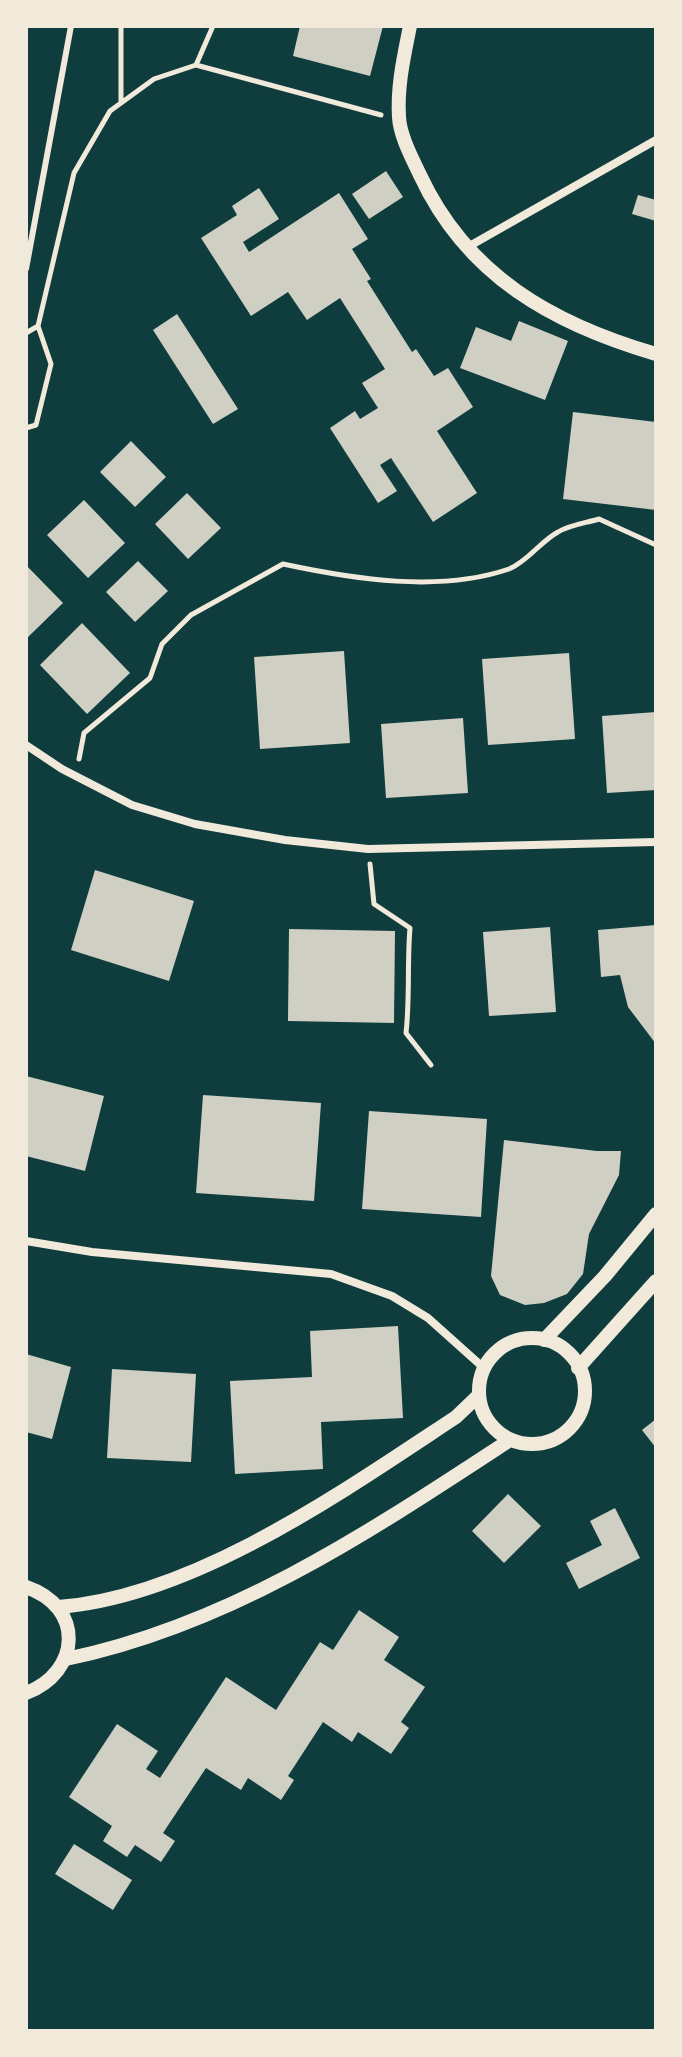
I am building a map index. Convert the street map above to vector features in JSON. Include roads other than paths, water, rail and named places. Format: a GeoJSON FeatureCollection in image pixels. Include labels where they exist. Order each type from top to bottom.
{"type":"FeatureCollection","features":[{"type":"Feature","properties":{"kind":"street"},"geometry":{"type":"LineString","coordinates":[[410,26],[401,69],[399,120],[432,200],[465,249],[549,313],[615,342],[656,354]]}},
{"type":"Feature","properties":{"kind":"street"},"geometry":{"type":"LineString","coordinates":[[465,249],[656,140]]}},
{"type":"Feature","properties":{"kind":"street"},"geometry":{"type":"LineString","coordinates":[[26,745],[75,776],[132,805],[195,824],[285,840],[368,849],[656,842]]}},
{"type":"Feature","properties":{"kind":"street"},"geometry":{"type":"LineString","coordinates":[[544,1340],[605,1276],[656,1214]]}},
{"type":"Feature","properties":{"kind":"street"},"geometry":{"type":"LineString","coordinates":[[26,1241],[92,1252],[331,1274],[404,1304],[462,1345],[485,1369]]}},
{"type":"Feature","properties":{"kind":"street"},"geometry":{"type":"LineString","coordinates":[[578,1368],[656,1281]]}},
{"type":"Feature","properties":{"kind":"street"},"geometry":{"type":"LineString","coordinates":[[527,1338],[544,1340],[571,1355],[578,1368],[585,1385],[583,1408],[574,1424],[543,1444],[520,1444],[489,1423],[479,1395],[485,1369],[493,1354],[509,1343],[527,1338]]}},
{"type":"Feature","properties":{"kind":"street"},"geometry":{"type":"LineString","coordinates":[[58,1607],[97,1604],[157,1585],[287,1524],[456,1417],[479,1395]]}},
{"type":"Feature","properties":{"kind":"street"},"geometry":{"type":"LineString","coordinates":[[66,1659],[110,1650],[174,1630],[243,1600],[311,1566],[510,1440]]}},
{"type":"Feature","properties":{"kind":"street"},"geometry":{"type":"LineString","coordinates":[[26,1587],[44,1595],[58,1607],[66,1623],[69,1641],[66,1659],[57,1675],[43,1687],[26,1693]]}},
{"type":"Feature","properties":{"kind":"lane"},"geometry":{"type":"LineString","coordinates":[[26,269],[71,26]]}}]}
